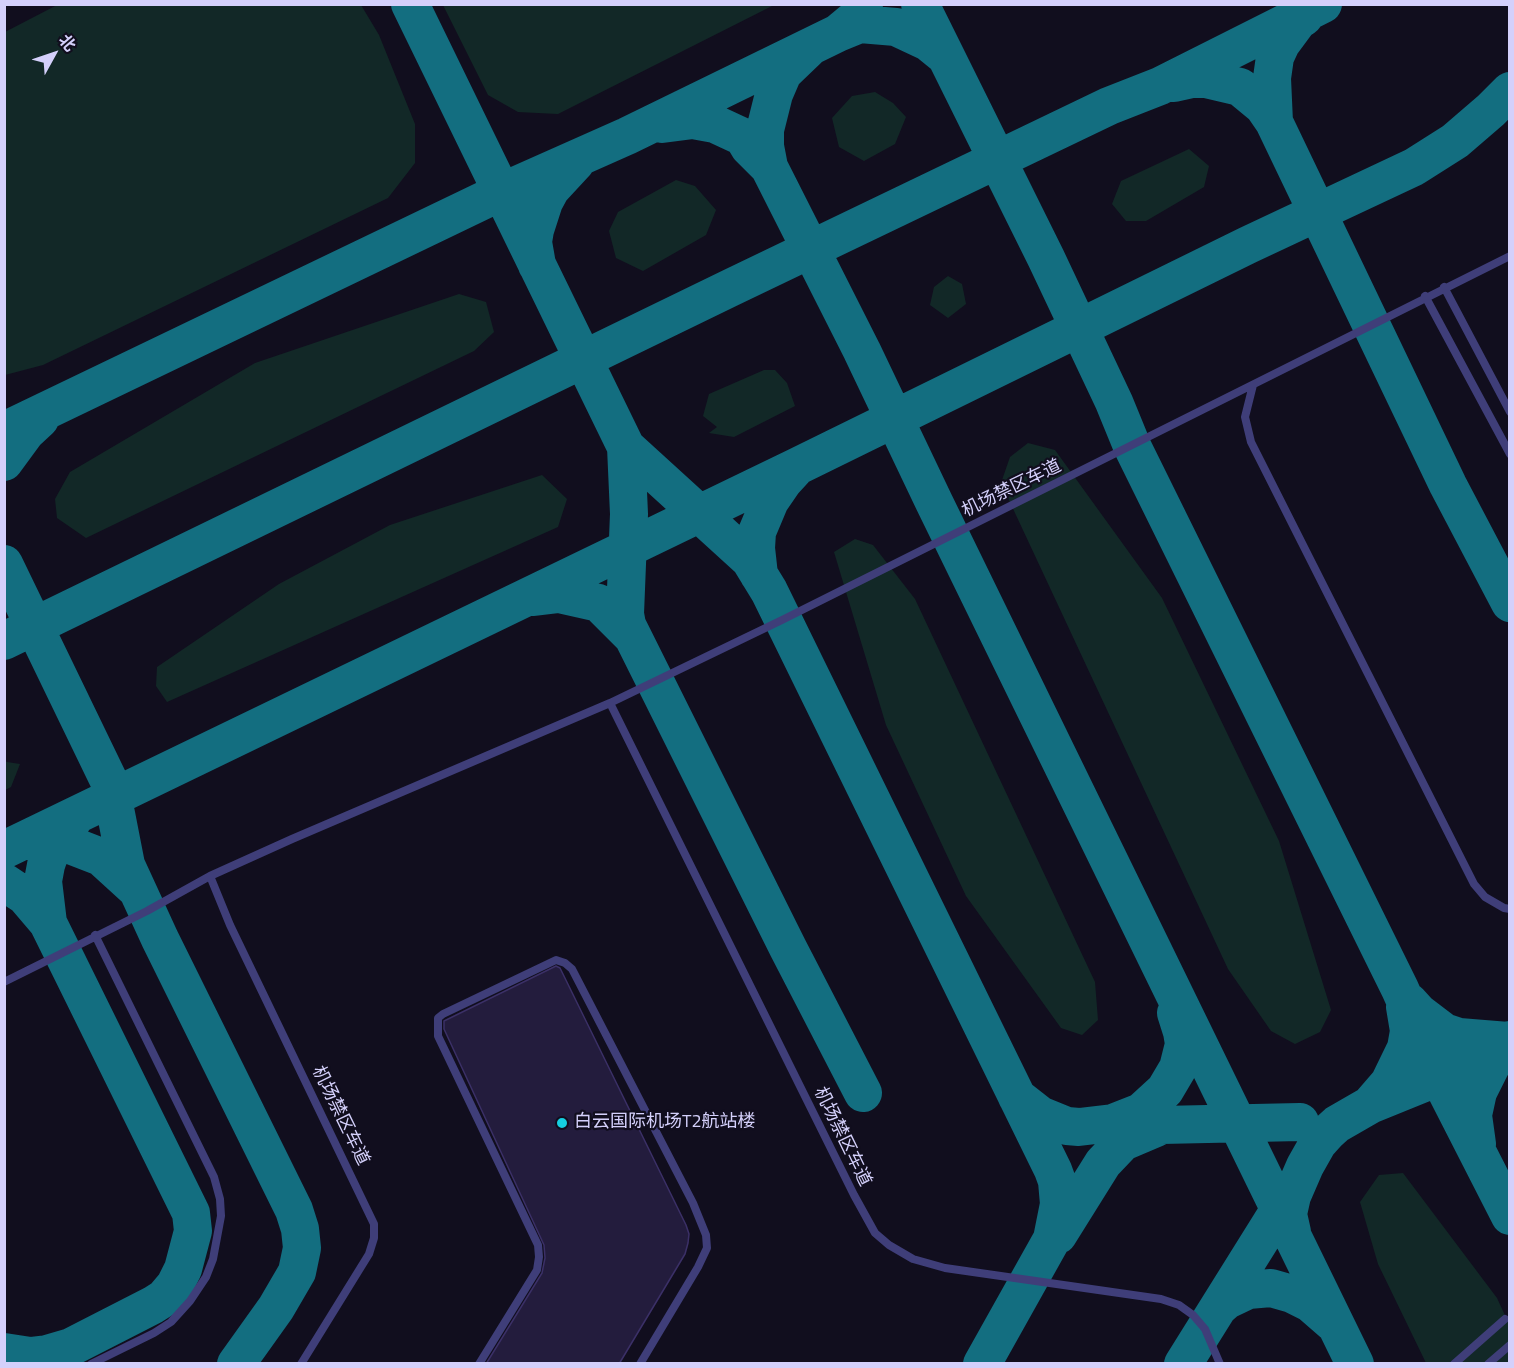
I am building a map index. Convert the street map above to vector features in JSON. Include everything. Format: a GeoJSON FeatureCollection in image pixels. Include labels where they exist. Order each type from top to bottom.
{"type":"FeatureCollection","features":[{"type":"Feature","properties":{"kind":"lane","name":"机场禁区车道"},"geometry":{"type":"LineString","coordinates":[[4,982],[147,911],[210,876],[610,703],[782,620],[1373,325],[1425,296],[1509,256]]}},
{"type":"Feature","properties":{"kind":"lane"},"geometry":{"type":"LineString","coordinates":[[1444,287],[1509,412]]}},
{"type":"Feature","properties":{"kind":"lane"},"geometry":{"type":"LineString","coordinates":[[1425,296],[1509,454]]}},
{"type":"Feature","properties":{"kind":"lane"},"geometry":{"type":"LineString","coordinates":[[1253,385],[1245,417],[1251,442],[1474,884],[1485,897],[1504,909],[1509,909]]}},
{"type":"Feature","properties":{"kind":"lane","name":"机场禁区车道"},"geometry":{"type":"LineString","coordinates":[[610,703],[875,1233],[889,1245],[913,1259],[945,1268],[1151,1298],[1179,1305],[1193,1315],[1205,1329],[1220,1364]]}},
{"type":"Feature","properties":{"kind":"lane","name":"机场禁区车道"},"geometry":{"type":"LineString","coordinates":[[210,876],[230,925],[374,1224],[374,1238],[369,1254],[301,1364]]}},
{"type":"Feature","properties":{"kind":"lane"},"geometry":{"type":"LineString","coordinates":[[91,1364],[154,1333],[171,1322],[185,1307],[202,1284],[213,1259],[221,1216],[220,1199],[214,1177],[95,935]]}},
{"type":"Feature","properties":{"kind":"lane"},"geometry":{"type":"LineString","coordinates":[[478,1364],[537,1270],[538,1245],[438,1036],[438,1018],[556,960],[572,969],[693,1203],[706,1235],[707,1248],[698,1267],[640,1364]]}},
{"type":"Feature","properties":{"kind":"lane"},"geometry":{"type":"LineString","coordinates":[[1454,1364],[1505,1319]]}},
{"type":"Feature","properties":{"kind":"lane"},"geometry":{"type":"LineString","coordinates":[[1488,1364],[1509,1345]]}},
{"type":"Feature","properties":{"kind":"green space"},"geometry":{"type":"Polygon","coordinates":[[[59,4],[361,5],[379,35],[415,124],[415,163],[388,198],[43,365],[5,375],[5,32],[59,4]]]}},
{"type":"Feature","properties":{"kind":"green space"},"geometry":{"type":"Polygon","coordinates":[[[443,5],[774,5],[558,114],[518,112],[488,95],[443,5]]]}},
{"type":"Feature","properties":{"kind":"green space"},"geometry":{"type":"Polygon","coordinates":[[[875,92],[893,103],[906,117],[895,144],[864,161],[839,147],[832,118],[852,96],[875,92]]]}},
{"type":"Feature","properties":{"kind":"green space"},"geometry":{"type":"Polygon","coordinates":[[[1189,149],[1209,166],[1204,187],[1146,221],[1126,221],[1112,204],[1121,181],[1189,149]]]}},
{"type":"Feature","properties":{"kind":"green space"},"geometry":{"type":"Polygon","coordinates":[[[676,180],[695,186],[716,210],[706,235],[643,271],[616,258],[609,231],[618,212],[676,180]]]}},
{"type":"Feature","properties":{"kind":"green space"},"geometry":{"type":"Polygon","coordinates":[[[948,276],[962,284],[966,304],[948,318],[930,305],[934,287],[948,276]]]}},
{"type":"Feature","properties":{"kind":"green space"},"geometry":{"type":"Polygon","coordinates":[[[459,294],[486,302],[494,332],[474,351],[86,538],[57,518],[55,499],[70,472],[255,363],[459,294]]]}},
{"type":"Feature","properties":{"kind":"green space"},"geometry":{"type":"Polygon","coordinates":[[[764,370],[775,370],[787,383],[795,406],[734,437],[709,433],[717,427],[703,416],[709,394],[764,370]]]}},
{"type":"Feature","properties":{"kind":"green space"},"geometry":{"type":"Polygon","coordinates":[[[1028,443],[1055,450],[1162,598],[1279,841],[1331,1010],[1320,1032],[1295,1044],[1271,1031],[1228,969],[1001,483],[1010,457],[1028,443]]]}},
{"type":"Feature","properties":{"kind":"green space"},"geometry":{"type":"Polygon","coordinates":[[[542,475],[567,499],[558,527],[167,702],[156,686],[157,667],[279,584],[390,525],[542,475]]]}},
{"type":"Feature","properties":{"kind":"green space"},"geometry":{"type":"Polygon","coordinates":[[[855,539],[873,545],[915,599],[1095,982],[1098,1020],[1082,1035],[1061,1028],[966,896],[886,725],[834,552],[855,539]]]}},
{"type":"Feature","properties":{"kind":"green space"},"geometry":{"type":"Polygon","coordinates":[[[4,760],[20,764],[11,787],[5,790],[4,760]]]}},
{"type":"Feature","properties":{"kind":"green space"},"geometry":{"type":"Polygon","coordinates":[[[1403,1173],[1497,1298],[1509,1324],[1509,1363],[1426,1363],[1378,1264],[1360,1202],[1379,1175],[1403,1173]]]}},
{"type":"Feature","properties":{"kind":"building","name":"白云国际机场T2航站楼"},"geometry":{"type":"Polygon","coordinates":[[[556,966],[560,968],[686,1225],[689,1234],[688,1243],[685,1254],[619,1364],[486,1364],[542,1273],[545,1258],[544,1245],[444,1029],[444,1021],[556,966]]]}},
{"type":"Feature","properties":{"kind":"taxiway"},"geometry":{"type":"LineString","coordinates":[[410,4],[626,447],[750,560],[769,591],[1053,1170],[1057,1181],[1059,1204],[1052,1239],[982,1364]]}},
{"type":"Feature","properties":{"kind":"taxiway"},"geometry":{"type":"LineString","coordinates":[[864,4],[856,18],[838,33],[860,24],[896,27],[928,42],[944,55]]}},
{"type":"Feature","properties":{"kind":"taxiway"},"geometry":{"type":"LineString","coordinates":[[920,4],[1046,258],[1114,402],[1132,446],[1400,989],[1439,1077],[1510,1216]]}},
{"type":"Feature","properties":{"kind":"taxiway"},"geometry":{"type":"LineString","coordinates":[[4,641],[1109,106],[1160,86],[1323,4]]}},
{"type":"Feature","properties":{"kind":"taxiway"},"geometry":{"type":"LineString","coordinates":[[1274,122],[1272,78],[1275,57],[1281,44],[1298,21],[1304,17]]}},
{"type":"Feature","properties":{"kind":"taxiway"},"geometry":{"type":"LineString","coordinates":[[4,431],[501,192],[627,136],[838,33]]}},
{"type":"Feature","properties":{"kind":"taxiway"},"geometry":{"type":"LineString","coordinates":[[808,49],[783,73],[774,94],[765,130],[769,167],[862,351],[1355,1364]]}},
{"type":"Feature","properties":{"kind":"taxiway"},"geometry":{"type":"LineString","coordinates":[[1174,83],[1206,79],[1240,87],[1263,106],[1274,122],[1448,485],[1510,603]]}},
{"type":"Feature","properties":{"kind":"taxiway"},"geometry":{"type":"LineString","coordinates":[[4,850],[796,467],[1248,245],[1414,167],[1455,141],[1510,91]]}},
{"type":"Feature","properties":{"kind":"taxiway"},"geometry":{"type":"LineString","coordinates":[[662,124],[693,120],[715,124],[743,137],[749,147],[769,167]]}},
{"type":"Feature","properties":{"kind":"taxiway"},"geometry":{"type":"LineString","coordinates":[[537,265],[533,242],[544,202],[551,189],[576,162]]}},
{"type":"Feature","properties":{"kind":"taxiway"},"geometry":{"type":"LineString","coordinates":[[4,462],[26,432],[40,419]]}},
{"type":"Feature","properties":{"kind":"taxiway"},"geometry":{"type":"LineString","coordinates":[[626,447],[629,514],[625,614],[627,625],[863,1093]]}},
{"type":"Feature","properties":{"kind":"taxiway"},"geometry":{"type":"LineString","coordinates":[[759,575],[757,532],[770,501],[794,470]]}},
{"type":"Feature","properties":{"kind":"taxiway"},"geometry":{"type":"LineString","coordinates":[[4,564],[110,783],[126,865],[160,939],[294,1210],[300,1229],[302,1248],[297,1272],[276,1308],[236,1364]]}},
{"type":"Feature","properties":{"kind":"taxiway"},"geometry":{"type":"LineString","coordinates":[[534,597],[559,594],[599,603],[632,636]]}},
{"type":"Feature","properties":{"kind":"taxiway"},"geometry":{"type":"LineString","coordinates":[[4,1352],[30,1356],[71,1347],[164,1298],[175,1285],[183,1269],[193,1231],[191,1213],[48,923],[43,881],[46,865],[49,856],[75,817]]}},
{"type":"Feature","properties":{"kind":"taxiway"},"geometry":{"type":"LineString","coordinates":[[36,843],[45,841],[70,845],[101,857],[135,888]]}},
{"type":"Feature","properties":{"kind":"taxiway"},"geometry":{"type":"LineString","coordinates":[[4,882],[25,896],[48,923]]}},
{"type":"Feature","properties":{"kind":"taxiway"},"geometry":{"type":"LineString","coordinates":[[1409,1002],[1419,1013],[1444,1032],[1459,1037],[1508,1041],[1491,1066],[1478,1092],[1473,1115],[1477,1144]]}},
{"type":"Feature","properties":{"kind":"taxiway"},"geometry":{"type":"LineString","coordinates":[[1370,1105],[1389,1083],[1406,1048],[1409,1031],[1405,1007]]}},
{"type":"Feature","properties":{"kind":"taxiway"},"geometry":{"type":"LineString","coordinates":[[1017,1097],[1040,1115],[1067,1126],[1113,1123],[1141,1112],[1165,1090],[1178,1068],[1184,1044],[1176,1013]]}},
{"type":"Feature","properties":{"kind":"taxiway"},"geometry":{"type":"LineString","coordinates":[[1292,1232],[1288,1214],[1292,1196],[1318,1143],[1337,1124],[1370,1105],[1439,1077],[1510,1040]]}},
{"type":"Feature","properties":{"kind":"taxiway"},"geometry":{"type":"LineString","coordinates":[[1115,1126],[1300,1122]]}},
{"type":"Feature","properties":{"kind":"taxiway"},"geometry":{"type":"LineString","coordinates":[[1058,1235],[1103,1163],[1123,1142],[1156,1128]]}},
{"type":"Feature","properties":{"kind":"taxiway"},"geometry":{"type":"LineString","coordinates":[[1183,1364],[1291,1191]]}},
{"type":"Feature","properties":{"kind":"taxiway"},"geometry":{"type":"LineString","coordinates":[[1219,1307],[1227,1300],[1248,1290],[1271,1288],[1292,1294],[1310,1303],[1333,1323]]}},
{"type":"Feature","properties":{"kind":"place","name":"白云国际机场T2航站楼"},"geometry":{"type":"Point","coordinates":[562,1123]}}]}
